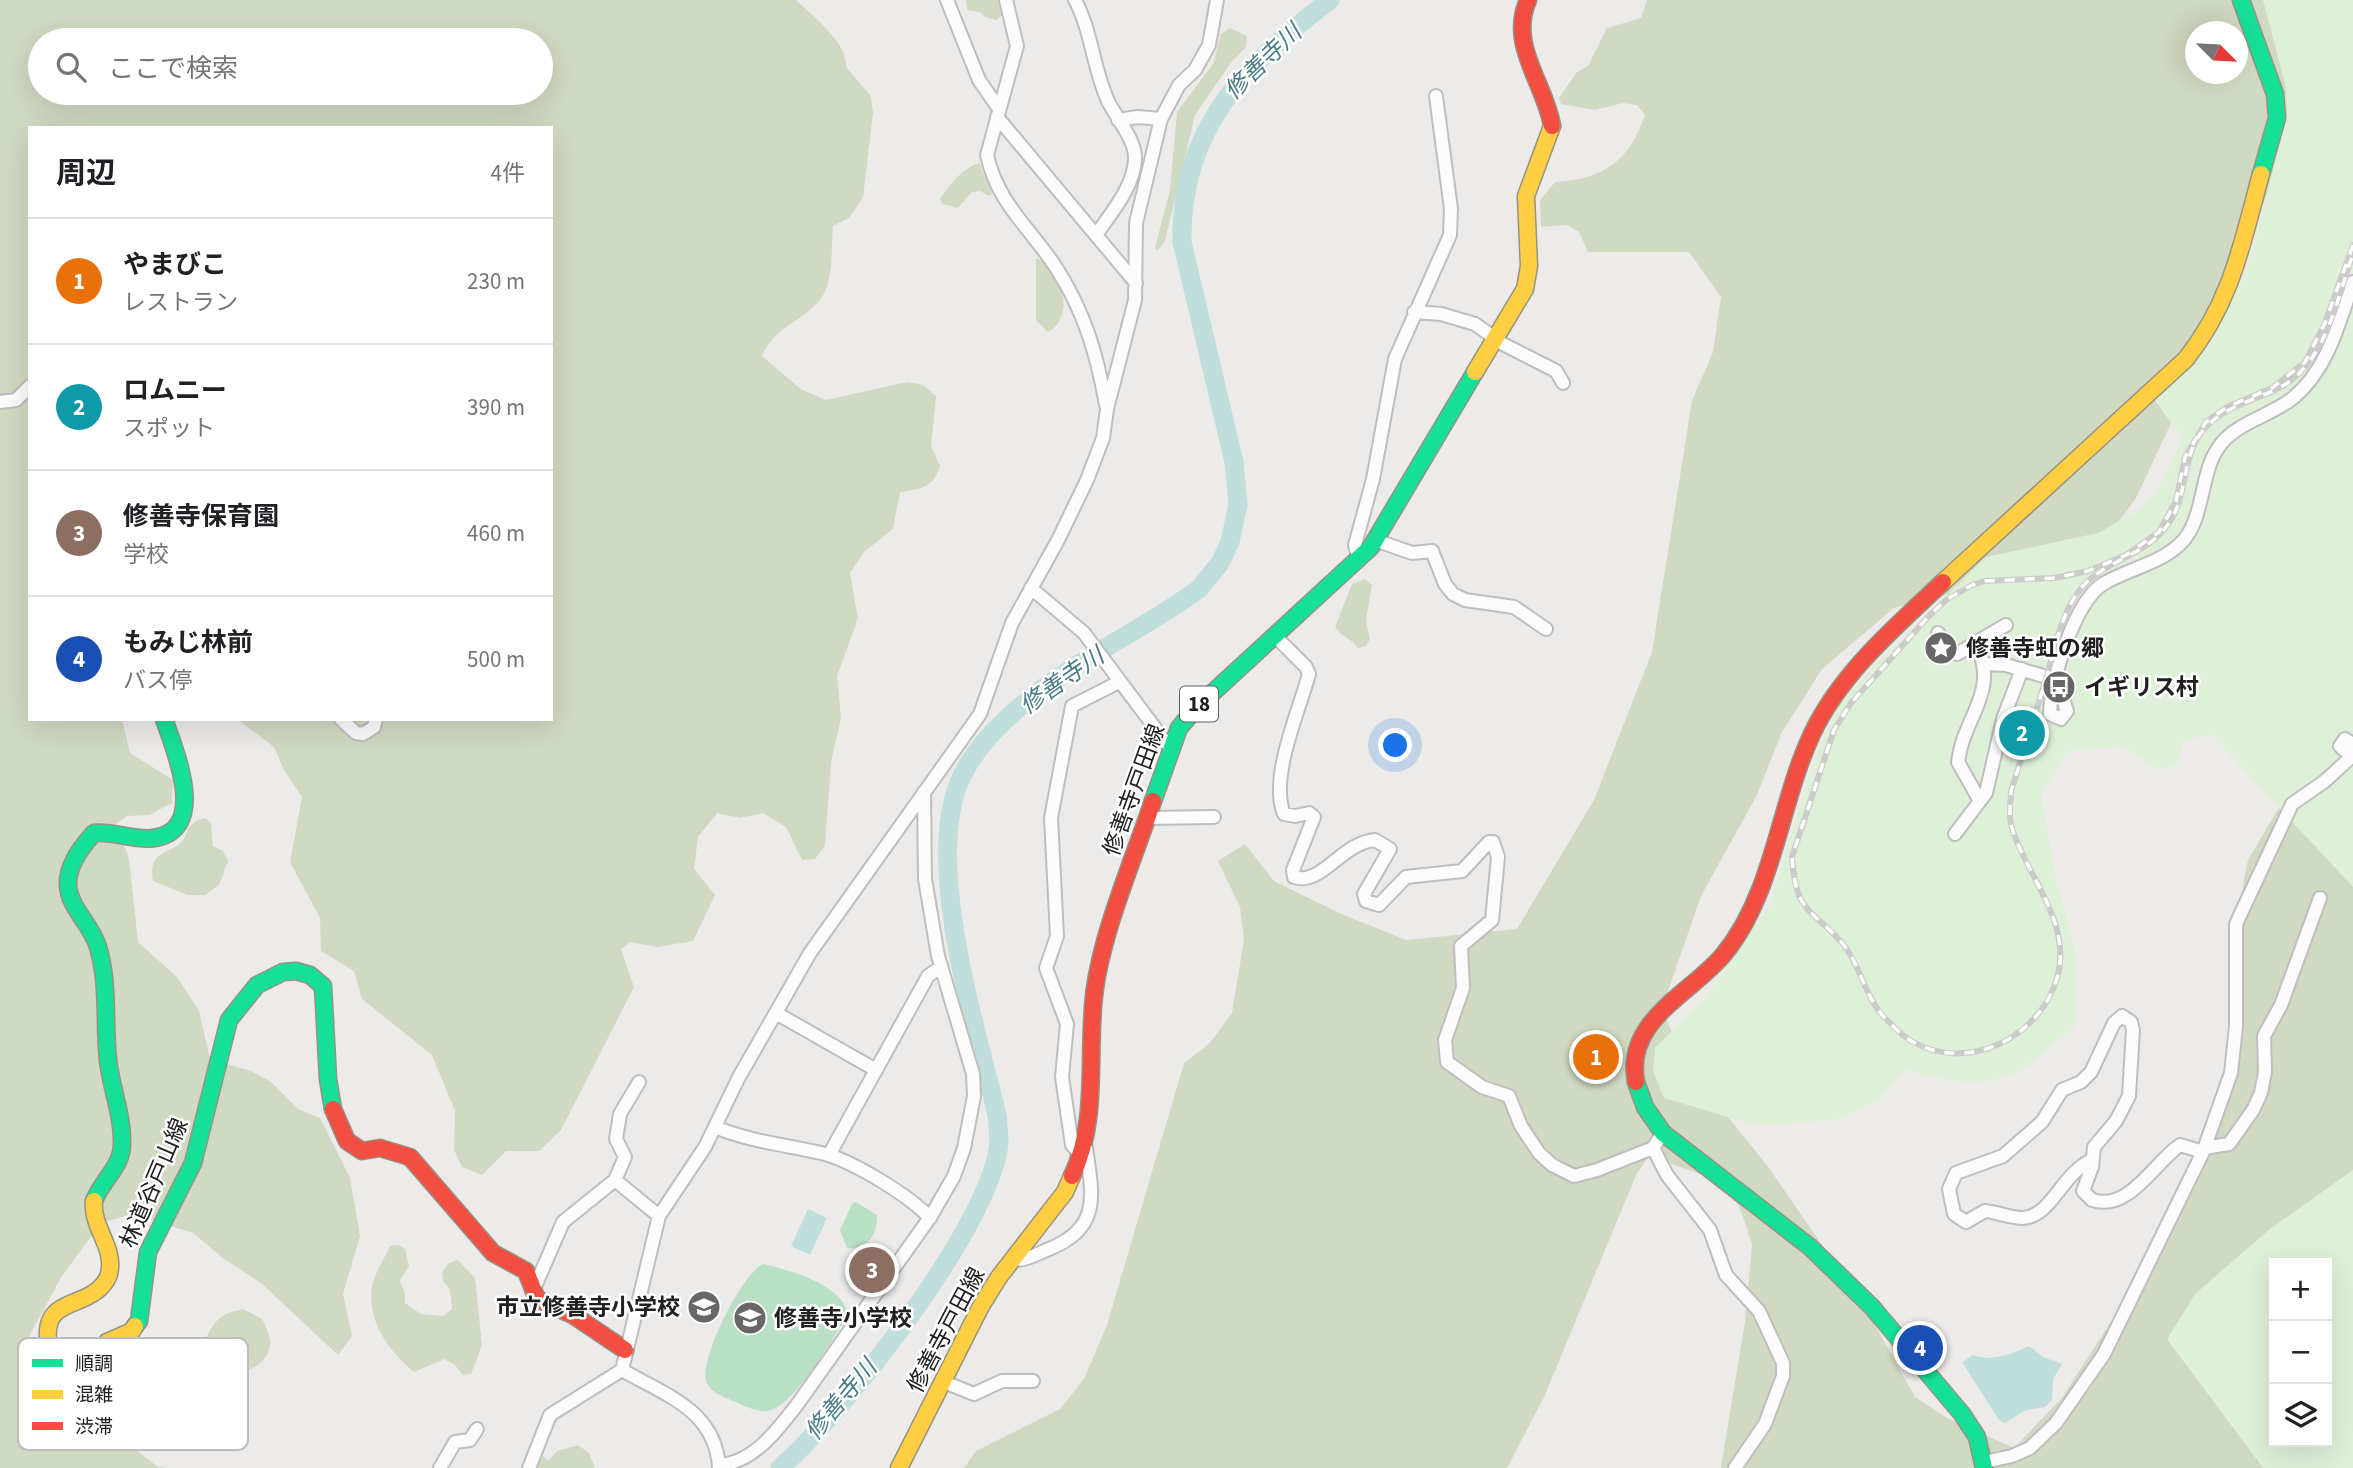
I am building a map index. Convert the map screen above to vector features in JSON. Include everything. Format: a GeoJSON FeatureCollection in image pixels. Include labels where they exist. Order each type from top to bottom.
{"type":"FeatureCollection","features":[{"type":"Feature","properties":{"kind":"street"},"geometry":{"type":"LineString","coordinates":[[947,0],[979,80],[998,113],[1137,284]]}},
{"type":"Feature","properties":{"kind":"street"},"geometry":{"type":"LineString","coordinates":[[1006,0],[1017,46],[986,156],[1010,210],[1056,267],[1071,292],[1094,343],[1107,409]]}},
{"type":"Feature","properties":{"kind":"street"},"geometry":{"type":"LineString","coordinates":[[1075,0],[1090,33],[1101,83],[1134,151],[1130,182],[1096,234]]}},
{"type":"Feature","properties":{"kind":"street"},"geometry":{"type":"LineString","coordinates":[[529,1468],[550,1415],[622,1370],[659,1216],[715,1127],[739,1077],[810,953],[851,891],[980,714],[1004,640],[1087,481],[1102,438],[1137,284],[1136,223],[1161,119],[1169,101],[1195,70],[1209,45],[1217,0]]}},
{"type":"Feature","properties":{"kind":"street","name":"修善寺戸田線"},"geometry":{"type":"LineString","coordinates":[[899,1468],[981,1306],[1065,1192],[1084,1151],[1093,1074],[1094,997],[1102,957],[1170,747],[1186,718],[1359,559],[1376,540],[1448,414],[1517,307],[1528,280],[1525,194],[1533,169],[1552,135],[1550,114],[1520,34],[1522,11],[1528,0]]}},
{"type":"Feature","properties":{"kind":"street"},"geometry":{"type":"LineString","coordinates":[[2241,0],[2275,94],[2277,118],[2229,290],[2219,313],[2186,359],[1917,606],[1852,675],[1823,713],[1807,744],[1760,886],[1734,940],[1704,974],[1654,1015],[1638,1043],[1633,1072],[1637,1090],[1648,1114],[1663,1133],[1810,1247],[1872,1307],[1958,1408],[1977,1437],[1984,1465],[2030,1448],[2056,1423],[2094,1372],[2203,1150],[2231,1073],[2235,1050],[2236,924],[2292,804],[2325,781],[2350,758],[2352,746]]}},
{"type":"Feature","properties":{"kind":"street"},"geometry":{"type":"LineString","coordinates":[[1359,559],[1354,545],[1375,471],[1391,373],[1414,312],[1447,243],[1451,222],[1436,96]]}},
{"type":"Feature","properties":{"kind":"street"},"geometry":{"type":"LineString","coordinates":[[1118,120],[1161,119]]}},
{"type":"Feature","properties":{"kind":"street"},"geometry":{"type":"LineString","coordinates":[[1986,664],[2022,669],[2056,680],[2066,642],[2091,595],[2102,584],[2155,561],[2180,544],[2199,507],[2205,476],[2220,445],[2233,433],[2293,398],[2313,375],[2336,334],[2353,282]]}},
{"type":"Feature","properties":{"kind":"street"},"geometry":{"type":"LineString","coordinates":[[1414,312],[1458,318],[1475,324],[1496,339],[1556,371],[1563,383]]}},
{"type":"Feature","properties":{"kind":"street"},"geometry":{"type":"LineString","coordinates":[[0,402],[16,400],[28,388]]}},
{"type":"Feature","properties":{"kind":"street"},"geometry":{"type":"LineString","coordinates":[[1376,540],[1412,553],[1432,551],[1445,584],[1453,594],[1465,600],[1514,607],[1546,629]]}},
{"type":"Feature","properties":{"kind":"street"},"geometry":{"type":"LineString","coordinates":[[1031,588],[1084,633],[1170,747]]}},
{"type":"Feature","properties":{"kind":"street"},"geometry":{"type":"LineString","coordinates":[[1938,633],[1950,651],[1957,654],[1977,645],[2006,625]]}},
{"type":"Feature","properties":{"kind":"street"},"geometry":{"type":"LineString","coordinates":[[1274,635],[1306,667],[1309,674],[1284,760],[1280,785],[1284,814],[1287,817],[1309,813],[1314,817],[1293,870],[1294,877],[1303,880],[1315,876],[1353,845],[1376,840],[1390,849],[1364,894],[1366,901],[1379,905],[1406,877],[1462,871],[1489,842],[1493,842],[1498,857],[1493,896],[1495,914],[1492,920],[1461,946],[1463,988],[1445,1040],[1447,1062],[1482,1087],[1509,1096],[1521,1126],[1539,1153],[1552,1165],[1574,1175],[1597,1170],[1653,1149],[1663,1133]]}},
{"type":"Feature","properties":{"kind":"street"},"geometry":{"type":"LineString","coordinates":[[1977,645],[1986,664],[1981,696],[1972,724],[1963,737],[1958,762],[1980,801]]}},
{"type":"Feature","properties":{"kind":"street"},"geometry":{"type":"LineString","coordinates":[[1955,834],[1980,801],[1991,777],[2003,719],[2022,669]]}},
{"type":"Feature","properties":{"kind":"street"},"geometry":{"type":"LineString","coordinates":[[1012,1261],[1054,1247],[1076,1235],[1091,1212],[1084,1151],[1072,1145],[1062,1077],[1068,1024],[1046,968],[1057,936],[1051,819],[1072,706],[1099,695],[1115,677]]}},
{"type":"Feature","properties":{"kind":"street","name":"林道谷戸山線"},"geometry":{"type":"LineString","coordinates":[[49,1338],[49,1322],[63,1306],[96,1295],[106,1283],[110,1269],[108,1250],[95,1221],[93,1202],[103,1181],[117,1167],[123,1145],[108,1059],[99,952],[92,931],[71,895],[69,880],[83,846],[94,833],[154,838],[167,835],[180,819],[185,799],[184,775],[165,721]]}},
{"type":"Feature","properties":{"kind":"street"},"geometry":{"type":"LineString","coordinates":[[343,721],[356,733],[363,734],[374,727],[376,721]]}},
{"type":"Feature","properties":{"kind":"street"},"geometry":{"type":"LineString","coordinates":[[622,1370],[687,1407],[704,1421],[713,1436],[719,1467],[749,1455],[778,1429],[929,1218],[954,1176],[964,1148],[974,1096],[974,1074],[941,967],[925,879],[924,792]]}},
{"type":"Feature","properties":{"kind":"street"},"geometry":{"type":"LineString","coordinates":[[1147,818],[1214,817]]}},
{"type":"Feature","properties":{"kind":"street"},"geometry":{"type":"LineString","coordinates":[[2092,1160],[2082,1164],[2060,1186],[2045,1210],[2032,1217],[2011,1217],[1985,1211],[1966,1222],[1954,1214],[1949,1189],[1956,1172],[2003,1156],[2042,1122],[2062,1090],[2081,1082],[2091,1072],[2114,1023],[2122,1016],[2132,1022],[2132,1086],[2116,1121],[2098,1138],[2092,1167],[2082,1191],[2092,1200],[2106,1202],[2133,1190],[2180,1145],[2203,1150],[2229,1144],[2257,1101],[2265,1072],[2264,1036],[2281,1004],[2320,898]]}},
{"type":"Feature","properties":{"kind":"street"},"geometry":{"type":"LineString","coordinates":[[828,1155],[928,976],[941,967]]}},
{"type":"Feature","properties":{"kind":"street","name":"林道谷戸山線"},"geometry":{"type":"LineString","coordinates":[[116,1338],[132,1331],[139,1321],[148,1252],[192,1163],[234,1011],[251,986],[286,970],[302,971],[323,986],[328,1036],[330,1109],[342,1139],[362,1151],[380,1148],[410,1157],[493,1253],[526,1272],[537,1299],[575,1314],[592,1329],[625,1350]]}},
{"type":"Feature","properties":{"kind":"street"},"geometry":{"type":"LineString","coordinates":[[776,1013],[876,1070]]}},
{"type":"Feature","properties":{"kind":"street"},"geometry":{"type":"LineString","coordinates":[[532,1292],[564,1222],[615,1180],[625,1157],[616,1139],[620,1114],[639,1082]]}},
{"type":"Feature","properties":{"kind":"street"},"geometry":{"type":"LineString","coordinates":[[715,1127],[741,1138],[828,1155],[913,1200],[929,1218]]}},
{"type":"Feature","properties":{"kind":"street"},"geometry":{"type":"LineString","coordinates":[[1653,1149],[1667,1175],[1710,1230],[1716,1241],[1721,1266],[1753,1303],[1783,1363],[1783,1376],[1765,1424],[1735,1468]]}},
{"type":"Feature","properties":{"kind":"street"},"geometry":{"type":"LineString","coordinates":[[615,1180],[659,1216]]}},
{"type":"Feature","properties":{"kind":"street"},"geometry":{"type":"LineString","coordinates":[[944,1382],[974,1394],[1002,1381],[1033,1381]]}},
{"type":"Feature","properties":{"kind":"street"},"geometry":{"type":"LineString","coordinates":[[440,1468],[454,1442],[470,1440],[477,1429]]}},
{"type":"Feature","properties":{"kind":"green space"},"geometry":{"type":"Polygon","coordinates":[[[0,0],[796,0],[819,21],[842,49],[846,67],[871,96],[873,113],[863,197],[849,218],[833,226],[830,275],[824,293],[813,308],[774,337],[762,356],[802,390],[826,400],[907,382],[923,385],[936,396],[931,446],[940,466],[930,483],[914,490],[900,492],[893,529],[864,552],[850,573],[858,618],[837,676],[841,718],[831,762],[825,846],[815,859],[802,860],[786,827],[763,813],[740,818],[717,813],[698,837],[694,869],[715,895],[693,941],[657,947],[630,942],[621,949],[634,987],[561,1130],[539,1151],[506,1151],[482,1175],[462,1167],[454,1150],[455,1111],[432,1055],[362,999],[354,971],[321,951],[320,918],[290,862],[302,797],[285,772],[274,747],[240,721],[553,721],[553,126],[28,126],[28,721],[122,721],[130,753],[173,780],[172,803],[149,815],[127,816],[116,824],[129,859],[138,942],[177,977],[199,1011],[210,1059],[251,1071],[270,1081],[298,1109],[320,1118],[350,1178],[360,1236],[343,1294],[352,1336],[338,1355],[261,1283],[223,1258],[193,1233],[132,1214],[101,1223],[62,1276],[28,1338],[18,1338],[18,1450],[136,1450],[158,1467],[167,1468],[0,1468],[0,0]]]}},
{"type":"Feature","properties":{"kind":"green space"},"geometry":{"type":"Polygon","coordinates":[[[966,0],[998,0],[1005,13],[996,20],[985,17],[980,12],[967,10],[966,0]]]}},
{"type":"Feature","properties":{"kind":"green space"},"geometry":{"type":"Polygon","coordinates":[[[1647,0],[2353,0],[2331,40],[2180,404],[2136,498],[2103,543],[2043,570],[1894,608],[1822,669],[1782,732],[1757,795],[1701,896],[1662,1008],[1684,1062],[1769,1168],[1866,1309],[1915,1397],[1947,1418],[2014,1448],[2061,1399],[2118,1311],[2183,1190],[2235,1041],[2235,926],[2248,860],[2288,792],[2353,739],[2353,1468],[1721,1468],[1745,1322],[1752,1244],[1739,1205],[1711,1178],[1649,1156],[1637,1173],[1544,1397],[1507,1468],[964,1468],[976,1451],[1060,1409],[1084,1379],[1107,1325],[1184,1063],[1210,1043],[1232,1013],[1244,940],[1240,907],[1218,861],[1245,844],[1274,881],[1339,913],[1406,940],[1517,929],[1594,800],[1652,652],[1692,401],[1713,352],[1721,297],[1689,252],[1588,252],[1579,232],[1566,225],[1541,227],[1540,200],[1555,182],[1587,177],[1612,165],[1631,145],[1645,115],[1637,105],[1623,103],[1595,110],[1561,104],[1559,98],[1577,72],[1588,66],[1607,28],[1641,18],[1647,0]]]}},
{"type":"Feature","properties":{"kind":"green space","name":"修善寺虹の郷"},"geometry":{"type":"Polygon","coordinates":[[[2263,0],[2353,0],[2353,887],[2211,735],[2184,740],[2177,765],[2157,770],[2123,746],[2068,751],[2041,795],[2057,883],[2075,948],[2075,1027],[2030,1064],[2002,1078],[1974,1082],[1945,1080],[1906,1069],[1877,1101],[1837,1120],[1755,1125],[1664,1098],[1653,1071],[1655,1048],[1704,1000],[1770,904],[1812,767],[1838,706],[1877,663],[1986,557],[2098,533],[2137,511],[2157,492],[2182,438],[2151,395],[2240,285],[2253,249],[2287,115],[2286,88],[2263,0]]]}},
{"type":"Feature","properties":{"kind":"green space"},"geometry":{"type":"Polygon","coordinates":[[[1230,28],[1247,36],[1246,47],[1230,64],[1195,115],[1165,241],[1158,250],[1155,248],[1170,190],[1177,112],[1213,64],[1221,34],[1230,28]]]}},
{"type":"Feature","properties":{"kind":"green space"},"geometry":{"type":"Polygon","coordinates":[[[979,163],[992,194],[989,196],[980,191],[972,192],[958,208],[942,204],[940,199],[952,183],[968,168],[979,163]]]}},
{"type":"Feature","properties":{"kind":"green space"},"geometry":{"type":"Polygon","coordinates":[[[1036,258],[1053,273],[1063,294],[1062,316],[1057,325],[1048,332],[1036,320],[1036,258]]]}},
{"type":"Feature","properties":{"kind":"green space"},"geometry":{"type":"Polygon","coordinates":[[[1365,579],[1372,585],[1366,621],[1370,639],[1366,646],[1358,648],[1335,627],[1352,584],[1365,579]]]}},
{"type":"Feature","properties":{"kind":"green space"},"geometry":{"type":"Polygon","coordinates":[[[206,818],[211,824],[213,846],[223,851],[228,861],[219,885],[205,895],[188,895],[153,881],[152,869],[160,855],[179,844],[185,838],[188,828],[197,820],[206,818]]]}},
{"type":"Feature","properties":{"kind":"green space"},"geometry":{"type":"Polygon","coordinates":[[[2353,1170],[2353,1468],[2263,1468],[2167,1339],[2195,1294],[2270,1229],[2353,1170]]]}},
{"type":"Feature","properties":{"kind":"green space"},"geometry":{"type":"Polygon","coordinates":[[[856,1202],[877,1215],[876,1229],[866,1244],[847,1248],[840,1230],[852,1204],[856,1202]]]}},
{"type":"Feature","properties":{"kind":"green space"},"geometry":{"type":"Polygon","coordinates":[[[399,1245],[405,1249],[409,1266],[400,1280],[405,1293],[405,1303],[421,1314],[443,1316],[452,1309],[450,1289],[443,1281],[442,1272],[449,1263],[458,1260],[475,1278],[482,1345],[471,1374],[463,1375],[455,1365],[445,1359],[414,1372],[396,1355],[382,1335],[373,1312],[372,1287],[390,1246],[399,1245]]]}},
{"type":"Feature","properties":{"kind":"green space"},"geometry":{"type":"Polygon","coordinates":[[[763,1264],[800,1275],[825,1287],[844,1303],[848,1314],[796,1391],[776,1408],[766,1411],[723,1397],[711,1389],[706,1381],[709,1354],[724,1317],[744,1283],[763,1264]]]}},
{"type":"Feature","properties":{"kind":"green space"},"geometry":{"type":"Polygon","coordinates":[[[243,1309],[262,1319],[270,1339],[267,1354],[255,1367],[248,1370],[248,1338],[206,1338],[218,1320],[243,1309]]]}},
{"type":"Feature","properties":{"kind":"green space"},"geometry":{"type":"Polygon","coordinates":[[[578,1445],[589,1453],[595,1468],[533,1468],[535,1460],[543,1456],[548,1461],[557,1451],[578,1445]]]}},
{"type":"Feature","properties":{"kind":"water"},"geometry":{"type":"Polygon","coordinates":[[[808,1209],[827,1218],[810,1255],[791,1246],[808,1209]]]}},
{"type":"Feature","properties":{"kind":"water"},"geometry":{"type":"Polygon","coordinates":[[[2029,1346],[2043,1357],[2062,1364],[2053,1379],[2052,1400],[2045,1407],[2026,1410],[2005,1423],[1999,1420],[1962,1362],[1973,1355],[1994,1357],[2029,1346]]]}},
{"type":"Feature","properties":{"kind":"waterway","name":"修善寺川"},"geometry":{"type":"LineString","coordinates":[[780,1468],[840,1406],[911,1315],[971,1220],[990,1177],[999,1142],[997,1115],[967,995],[951,906],[949,823],[962,776],[993,732],[1042,689],[1199,589],[1220,563],[1230,542],[1238,504],[1234,462],[1182,242],[1184,202],[1192,165],[1206,132],[1223,103],[1245,75],[1271,49],[1330,0]]}},
{"type":"Feature","properties":{"kind":"railway"},"geometry":{"type":"LineString","coordinates":[[2353,245],[2325,323],[2305,362],[2272,388],[2227,407],[2206,422],[2185,457],[2176,501],[2159,532],[2126,555],[2088,571],[2054,578],[1985,581],[1946,600],[1851,703],[1834,730],[1792,857],[1797,890],[1807,908],[1843,944],[1878,1010],[1913,1042],[1935,1051],[1979,1051],[2000,1044],[2019,1032],[2035,1017],[2048,999],[2057,978],[2059,938],[2054,919],[2019,846],[2011,823],[2010,810],[2011,791],[2064,618],[2083,586],[2105,569],[2152,541],[2171,520],[2181,496],[2193,448],[2206,427],[2232,409],[2281,387],[2309,362],[2328,328],[2353,254]]}},
{"type":"Feature","properties":{"kind":"traffic: fast"},"geometry":{"type":"LineString","coordinates":[[2241,0],[2275,94],[2277,118],[2261,174]]}},
{"type":"Feature","properties":{"kind":"traffic: fast"},"geometry":{"type":"LineString","coordinates":[[1153,801],[1179,728],[1196,708],[1371,547],[1475,372]]}},
{"type":"Feature","properties":{"kind":"traffic: fast"},"geometry":{"type":"LineString","coordinates":[[94,1201],[119,1160],[122,1134],[108,1060],[101,961],[95,939],[72,901],[68,878],[76,857],[94,833],[154,838],[171,832],[180,821],[184,788],[165,721]]}},
{"type":"Feature","properties":{"kind":"traffic: fast"},"geometry":{"type":"LineString","coordinates":[[135,1326],[139,1321],[148,1252],[193,1163],[229,1020],[257,985],[283,972],[296,971],[310,975],[323,986],[328,1079],[333,1109]]}},
{"type":"Feature","properties":{"kind":"traffic: fast"},"geometry":{"type":"LineString","coordinates":[[1636,1082],[1645,1107],[1663,1133],[1810,1247],[1872,1307],[1962,1414],[1977,1437],[1984,1468]]}},
{"type":"Feature","properties":{"kind":"traffic: slow"},"geometry":{"type":"LineString","coordinates":[[1475,372],[1525,289],[1529,266],[1526,196],[1552,126]]}},
{"type":"Feature","properties":{"kind":"traffic: slow"},"geometry":{"type":"LineString","coordinates":[[1943,582],[2186,359],[2202,337],[2234,271],[2261,174]]}},
{"type":"Feature","properties":{"kind":"traffic: slow"},"geometry":{"type":"LineString","coordinates":[[899,1468],[981,1306],[999,1277],[1065,1192],[1072,1176]]}},
{"type":"Feature","properties":{"kind":"traffic: slow"},"geometry":{"type":"LineString","coordinates":[[48,1338],[48,1328],[56,1312],[95,1292],[105,1283],[109,1274],[109,1255],[96,1220],[94,1201]]}},
{"type":"Feature","properties":{"kind":"traffic: slow"},"geometry":{"type":"LineString","coordinates":[[116,1338],[132,1331],[135,1326]]}},
{"type":"Feature","properties":{"kind":"traffic: jam"},"geometry":{"type":"LineString","coordinates":[[1528,0],[1522,33],[1552,126]]}},
{"type":"Feature","properties":{"kind":"traffic: jam"},"geometry":{"type":"LineString","coordinates":[[1636,1082],[1635,1060],[1640,1041],[1650,1025],[1724,954],[1741,930],[1765,876],[1801,761],[1824,712],[1870,652],[1943,582]]}},
{"type":"Feature","properties":{"kind":"traffic: jam"},"geometry":{"type":"LineString","coordinates":[[1072,1176],[1086,1133],[1094,996],[1103,948],[1153,801]]}},
{"type":"Feature","properties":{"kind":"traffic: jam"},"geometry":{"type":"LineString","coordinates":[[333,1109],[347,1141],[362,1151],[380,1148],[410,1157],[493,1253],[526,1271],[537,1299],[573,1315],[625,1350]]}},
{"type":"Feature","properties":{"kind":"place","name":"修善寺虹の郷"},"geometry":{"type":"Point","coordinates":[1941,648]}},
{"type":"Feature","properties":{"kind":"place","name":"イギリス村"},"geometry":{"type":"Point","coordinates":[2059,687]}},
{"type":"Feature","properties":{"kind":"place","name":"ロムニー"},"geometry":{"type":"Point","coordinates":[2022,733]}},
{"type":"Feature","properties":{"kind":"place","name":"やまびこ"},"geometry":{"type":"Point","coordinates":[1596,1057]}},
{"type":"Feature","properties":{"kind":"place","name":"修善寺保育園"},"geometry":{"type":"Point","coordinates":[872,1270]}},
{"type":"Feature","properties":{"kind":"place","name":"市立修善寺小学校"},"geometry":{"type":"Point","coordinates":[704,1307]}},
{"type":"Feature","properties":{"kind":"place","name":"修善寺小学校"},"geometry":{"type":"Point","coordinates":[750,1318]}},
{"type":"Feature","properties":{"kind":"place","name":"もみじ林前"},"geometry":{"type":"Point","coordinates":[1920,1348]}}]}
